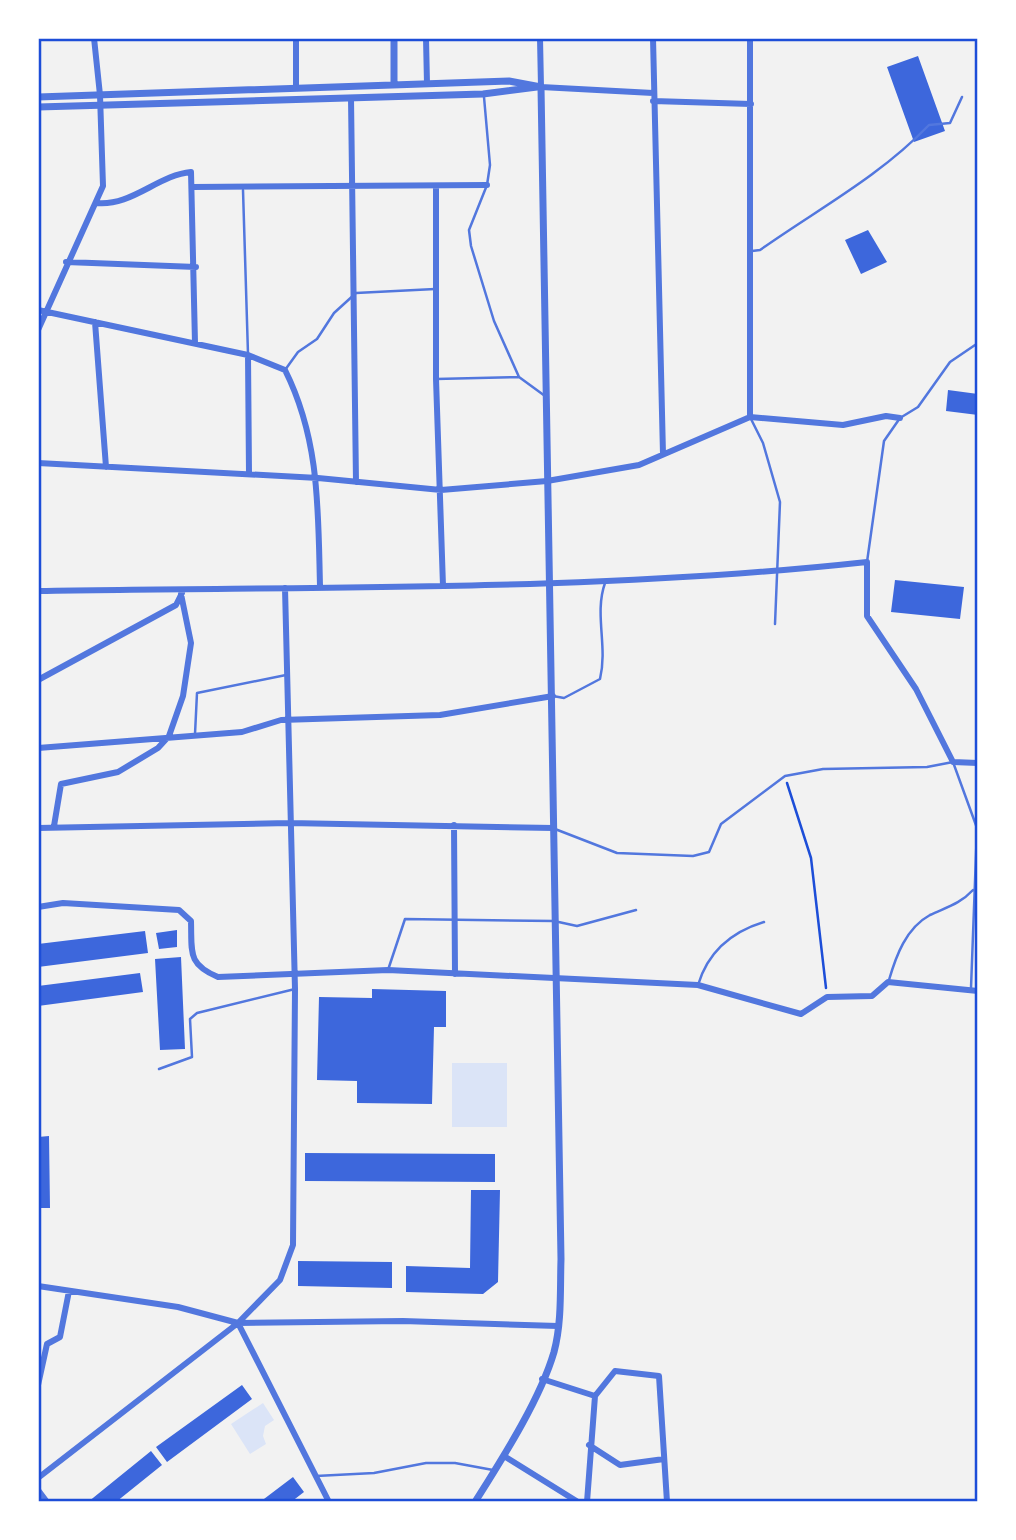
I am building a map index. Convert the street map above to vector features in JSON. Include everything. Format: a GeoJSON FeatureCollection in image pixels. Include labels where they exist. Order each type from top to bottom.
{"type":"FeatureCollection","features":[{"type":"Feature","properties":{"kind":"street"},"geometry":{"type":"LineString","coordinates":[[38,330],[41,311],[96,203],[103,180],[101,106],[94,38]]}},
{"type":"Feature","properties":{"kind":"street"},"geometry":{"type":"LineString","coordinates":[[296,38],[296,88]]}},
{"type":"Feature","properties":{"kind":"street"},"geometry":{"type":"LineString","coordinates":[[394,38],[394,85]]}},
{"type":"Feature","properties":{"kind":"street"},"geometry":{"type":"LineString","coordinates":[[426,38],[427,84]]}},
{"type":"Feature","properties":{"kind":"street"},"geometry":{"type":"LineString","coordinates":[[475,1502],[504,1456],[553,1352],[558,1326],[561,1259],[554,980],[553,696],[540,38]]}},
{"type":"Feature","properties":{"kind":"street"},"geometry":{"type":"LineString","coordinates":[[653,38],[663,454]]}},
{"type":"Feature","properties":{"kind":"street"},"geometry":{"type":"LineString","coordinates":[[750,38],[750,416]]}},
{"type":"Feature","properties":{"kind":"street"},"geometry":{"type":"LineString","coordinates":[[38,97],[509,81],[541,87],[751,104]]}},
{"type":"Feature","properties":{"kind":"street"},"geometry":{"type":"LineString","coordinates":[[38,107],[483,94],[541,87]]}},
{"type":"Feature","properties":{"kind":"street"},"geometry":{"type":"LineString","coordinates":[[351,99],[356,293],[356,482]]}},
{"type":"Feature","properties":{"kind":"street"},"geometry":{"type":"LineString","coordinates":[[96,203],[126,199],[177,173],[191,172],[196,267],[195,343]]}},
{"type":"Feature","properties":{"kind":"street"},"geometry":{"type":"LineString","coordinates":[[193,187],[487,185]]}},
{"type":"Feature","properties":{"kind":"street"},"geometry":{"type":"LineString","coordinates":[[436,186],[436,379],[443,586]]}},
{"type":"Feature","properties":{"kind":"street"},"geometry":{"type":"LineString","coordinates":[[66,262],[196,267]]}},
{"type":"Feature","properties":{"kind":"street"},"geometry":{"type":"LineString","coordinates":[[41,311],[248,355],[285,370],[296,392],[318,478],[320,586]]}},
{"type":"Feature","properties":{"kind":"street"},"geometry":{"type":"LineString","coordinates":[[95,322],[106,467]]}},
{"type":"Feature","properties":{"kind":"street"},"geometry":{"type":"LineString","coordinates":[[248,355],[249,474]]}},
{"type":"Feature","properties":{"kind":"street"},"geometry":{"type":"LineString","coordinates":[[38,463],[318,478],[441,490],[547,481],[639,465],[750,416],[844,425],[886,416],[900,418]]}},
{"type":"Feature","properties":{"kind":"street"},"geometry":{"type":"LineString","coordinates":[[38,591],[183,592],[320,586],[550,584],[778,572],[867,562],[867,616],[916,689],[953,762],[978,763]]}},
{"type":"Feature","properties":{"kind":"street"},"geometry":{"type":"LineString","coordinates":[[38,1478],[238,1323],[280,1280],[293,1245],[295,989],[286,720],[285,588]]}},
{"type":"Feature","properties":{"kind":"street"},"geometry":{"type":"LineString","coordinates":[[38,680],[176,605],[183,592]]}},
{"type":"Feature","properties":{"kind":"street"},"geometry":{"type":"LineString","coordinates":[[54,826],[61,784],[118,772],[158,748],[169,736],[183,696],[191,643],[183,592]]}},
{"type":"Feature","properties":{"kind":"street"},"geometry":{"type":"LineString","coordinates":[[38,748],[242,732],[286,720],[440,715],[553,696]]}},
{"type":"Feature","properties":{"kind":"street"},"geometry":{"type":"LineString","coordinates":[[38,828],[289,823],[553,828]]}},
{"type":"Feature","properties":{"kind":"street"},"geometry":{"type":"LineString","coordinates":[[454,825],[455,974]]}},
{"type":"Feature","properties":{"kind":"street"},"geometry":{"type":"LineString","coordinates":[[38,907],[63,904],[179,910],[191,921],[193,958],[199,969],[218,977],[388,971],[698,985],[801,1014],[827,997],[872,996],[888,982],[974,991]]}},
{"type":"Feature","properties":{"kind":"street"},"geometry":{"type":"LineString","coordinates":[[38,1286],[178,1307],[238,1323],[404,1321],[558,1326]]}},
{"type":"Feature","properties":{"kind":"street"},"geometry":{"type":"LineString","coordinates":[[38,1385],[47,1344],[60,1337],[69,1291]]}},
{"type":"Feature","properties":{"kind":"street"},"geometry":{"type":"LineString","coordinates":[[238,1323],[329,1502]]}},
{"type":"Feature","properties":{"kind":"street"},"geometry":{"type":"LineString","coordinates":[[587,1502],[589,1445],[595,1396],[615,1371],[659,1376],[667,1502]]}},
{"type":"Feature","properties":{"kind":"street"},"geometry":{"type":"LineString","coordinates":[[542,1379],[595,1396]]}},
{"type":"Feature","properties":{"kind":"street"},"geometry":{"type":"LineString","coordinates":[[589,1445],[620,1465],[664,1459]]}},
{"type":"Feature","properties":{"kind":"street"},"geometry":{"type":"LineString","coordinates":[[504,1456],[578,1502]]}},
{"type":"Feature","properties":{"kind":"street"},"geometry":{"type":"LineString","coordinates":[[38,1490],[47,1502]]}},
{"type":"Feature","properties":{"kind":"lane"},"geometry":{"type":"LineString","coordinates":[[483,94],[491,165],[469,236],[494,321],[519,377],[545,396]]}},
{"type":"Feature","properties":{"kind":"lane"},"geometry":{"type":"LineString","coordinates":[[752,251],[760,250],[850,192],[906,149],[929,125],[950,123],[962,97]]}},
{"type":"Feature","properties":{"kind":"lane"},"geometry":{"type":"LineString","coordinates":[[243,186],[248,355]]}},
{"type":"Feature","properties":{"kind":"lane"},"geometry":{"type":"LineString","coordinates":[[285,370],[298,352],[317,339],[334,313],[356,293],[438,289]]}},
{"type":"Feature","properties":{"kind":"lane"},"geometry":{"type":"LineString","coordinates":[[867,562],[884,440],[900,418],[918,407],[950,362],[978,343]]}},
{"type":"Feature","properties":{"kind":"lane"},"geometry":{"type":"LineString","coordinates":[[436,379],[519,377]]}},
{"type":"Feature","properties":{"kind":"lane"},"geometry":{"type":"LineString","coordinates":[[750,416],[763,443],[780,502],[775,624]]}},
{"type":"Feature","properties":{"kind":"lane"},"geometry":{"type":"LineString","coordinates":[[553,696],[564,698],[600,679],[605,661],[598,601],[606,580]]}},
{"type":"Feature","properties":{"kind":"lane"},"geometry":{"type":"LineString","coordinates":[[195,734],[197,693],[286,675]]}},
{"type":"Feature","properties":{"kind":"lane"},"geometry":{"type":"LineString","coordinates":[[553,828],[617,853],[693,856],[709,852],[721,824],[785,776],[823,769],[927,767],[953,762],[976,828],[973,890],[974,991]]}},
{"type":"Feature","properties":{"kind":"lane"},"geometry":{"type":"LineString","coordinates":[[888,982],[899,947],[927,917],[961,903],[973,890]]}},
{"type":"Feature","properties":{"kind":"lane"},"geometry":{"type":"LineString","coordinates":[[388,971],[405,919],[554,921],[577,926],[636,909]]}},
{"type":"Feature","properties":{"kind":"lane"},"geometry":{"type":"LineString","coordinates":[[698,985],[705,963],[726,942],[742,929],[764,922]]}},
{"type":"Feature","properties":{"kind":"lane"},"geometry":{"type":"LineString","coordinates":[[159,1069],[192,1057],[190,1019],[197,1013],[295,989]]}},
{"type":"Feature","properties":{"kind":"lane"},"geometry":{"type":"LineString","coordinates":[[316,1476],[374,1472],[426,1463],[455,1463],[495,1470]]}},
{"type":"Feature","properties":{"kind":"path"},"geometry":{"type":"LineString","coordinates":[[785,776],[811,858],[827,997]]}},
{"type":"Feature","properties":{"kind":"shaded area"},"geometry":{"type":"Polygon","coordinates":[[[452,1063],[507,1063],[507,1127],[452,1127],[452,1063]]]}},
{"type":"Feature","properties":{"kind":"shaded area"},"geometry":{"type":"Polygon","coordinates":[[[263,1403],[274,1420],[265,1426],[263,1436],[266,1444],[250,1454],[231,1424],[263,1403]]]}},
{"type":"Feature","properties":{"kind":"building"},"geometry":{"type":"Polygon","coordinates":[[[918,56],[945,131],[914,142],[887,67],[918,56]]]}},
{"type":"Feature","properties":{"kind":"building"},"geometry":{"type":"Polygon","coordinates":[[[868,230],[887,262],[861,274],[845,240],[868,230]]]}},
{"type":"Feature","properties":{"kind":"building"},"geometry":{"type":"Polygon","coordinates":[[[948,390],[978,394],[978,415],[946,411],[948,390]]]}},
{"type":"Feature","properties":{"kind":"building"},"geometry":{"type":"Polygon","coordinates":[[[895,580],[964,587],[960,619],[891,612],[895,580]]]}},
{"type":"Feature","properties":{"kind":"building"},"geometry":{"type":"Polygon","coordinates":[[[177,930],[177,947],[159,949],[156,933],[177,930]]]}},
{"type":"Feature","properties":{"kind":"building"},"geometry":{"type":"Polygon","coordinates":[[[145,931],[148,953],[38,967],[38,944],[145,931]]]}},
{"type":"Feature","properties":{"kind":"building"},"geometry":{"type":"Polygon","coordinates":[[[181,957],[185,1049],[160,1050],[155,959],[181,957]]]}},
{"type":"Feature","properties":{"kind":"building"},"geometry":{"type":"Polygon","coordinates":[[[140,973],[143,992],[38,1006],[38,986],[140,973]]]}},
{"type":"Feature","properties":{"kind":"building"},"geometry":{"type":"Polygon","coordinates":[[[372,989],[446,991],[446,1027],[434,1027],[432,1104],[357,1103],[357,1081],[317,1080],[319,997],[372,998],[372,989]]]}},
{"type":"Feature","properties":{"kind":"building"},"geometry":{"type":"Polygon","coordinates":[[[49,1136],[50,1208],[38,1208],[38,1137],[49,1136]]]}},
{"type":"Feature","properties":{"kind":"building"},"geometry":{"type":"Polygon","coordinates":[[[305,1153],[495,1154],[495,1182],[305,1181],[305,1153]]]}},
{"type":"Feature","properties":{"kind":"building"},"geometry":{"type":"Polygon","coordinates":[[[471,1190],[500,1190],[498,1282],[483,1294],[406,1292],[406,1266],[470,1268],[471,1190]]]}},
{"type":"Feature","properties":{"kind":"building"},"geometry":{"type":"Polygon","coordinates":[[[298,1261],[392,1262],[392,1288],[298,1286],[298,1261]]]}},
{"type":"Feature","properties":{"kind":"building"},"geometry":{"type":"Polygon","coordinates":[[[242,1385],[252,1399],[167,1462],[156,1447],[242,1385]]]}},
{"type":"Feature","properties":{"kind":"building"},"geometry":{"type":"Polygon","coordinates":[[[151,1451],[162,1465],[116,1502],[88,1502],[151,1451]]]}},
{"type":"Feature","properties":{"kind":"building"},"geometry":{"type":"Polygon","coordinates":[[[293,1477],[304,1492],[291,1502],[260,1502],[293,1477]]]}}]}
